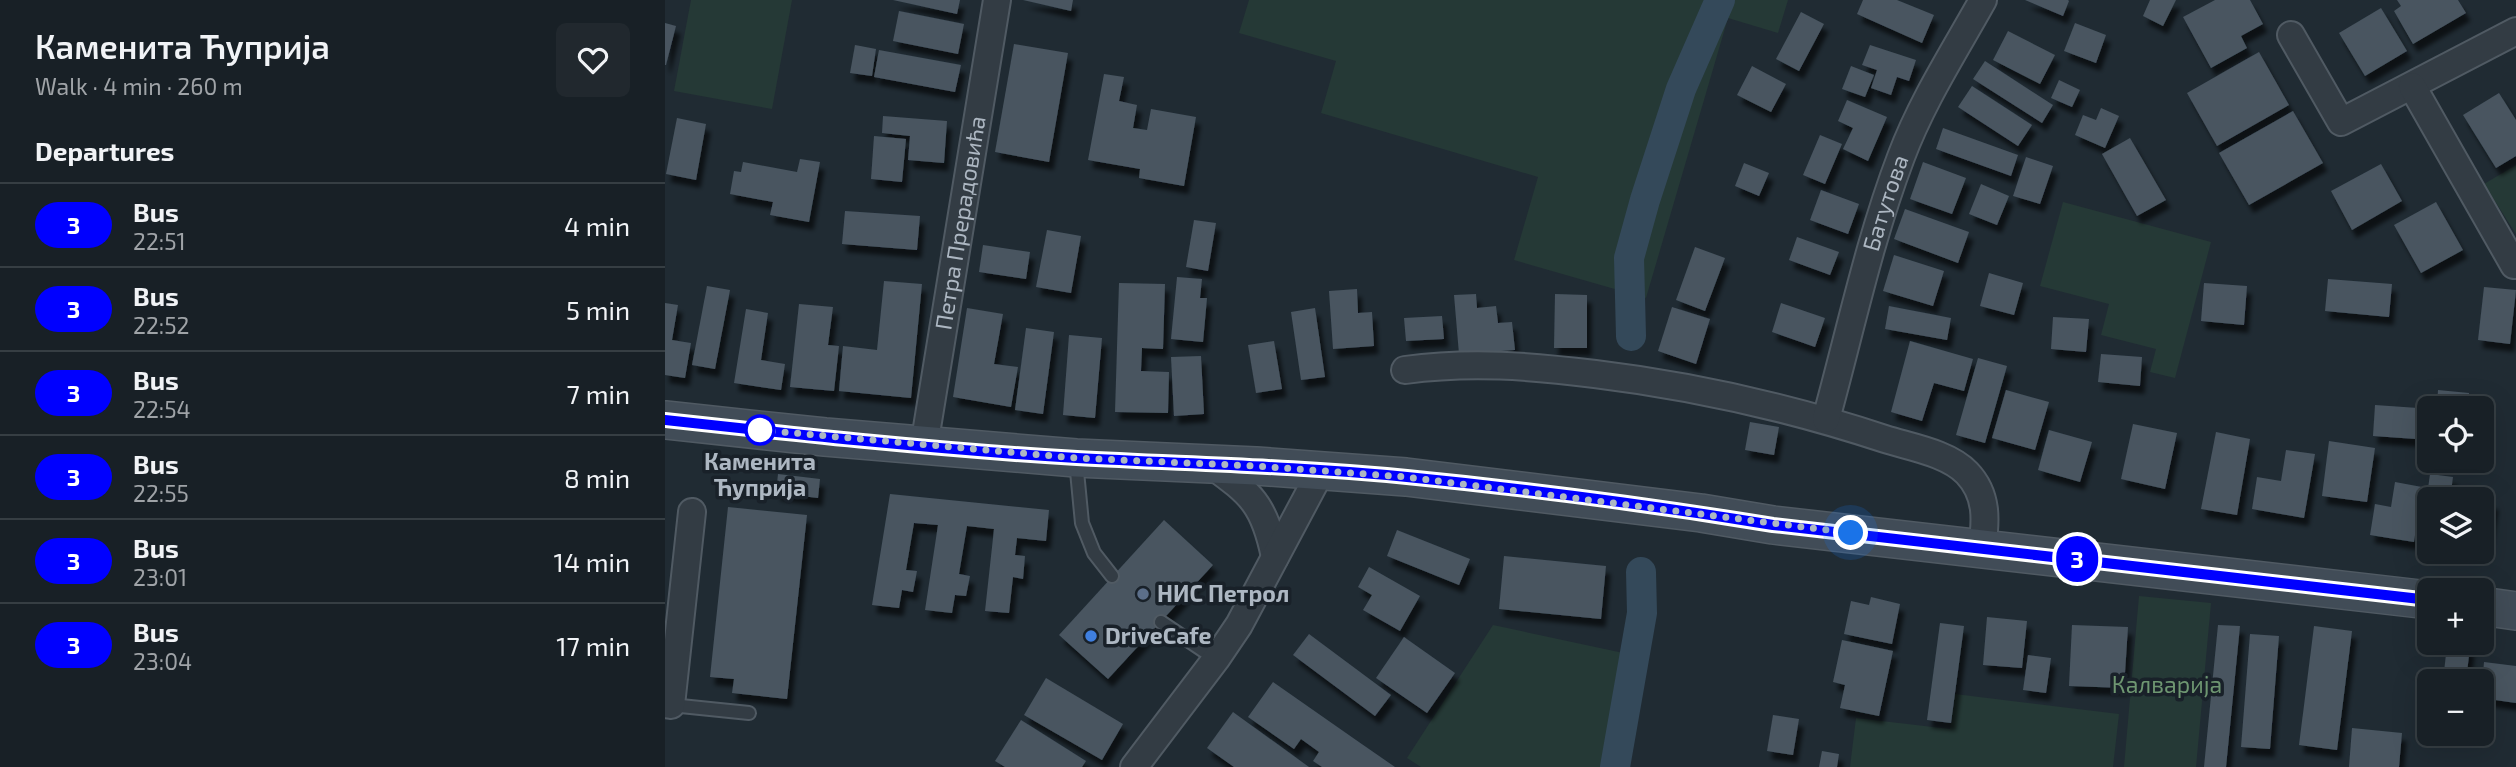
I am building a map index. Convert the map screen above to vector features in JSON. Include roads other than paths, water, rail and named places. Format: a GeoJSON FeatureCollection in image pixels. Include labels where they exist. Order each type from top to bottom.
{"type":"FeatureCollection","features":[{"type":"Feature","properties":{"kind":"main road"},"geometry":{"type":"LineString","coordinates":[[665,420],[1076,458],[1209,463],[1420,478],[1701,513],[1773,525],[2417,599]]}},
{"type":"Feature","properties":{"kind":"main road"},"geometry":{"type":"LineString","coordinates":[[2494,608],[2516,611]]}},
{"type":"Feature","properties":{"kind":"street","name":"Петра Прерадовића"},"geometry":{"type":"LineString","coordinates":[[924,446],[997,0]]}},
{"type":"Feature","properties":{"kind":"street","name":"Батутова"},"geometry":{"type":"LineString","coordinates":[[1826,419],[1877,228],[1901,156],[1930,91],[1983,0]]}},
{"type":"Feature","properties":{"kind":"street"},"geometry":{"type":"LineString","coordinates":[[2291,35],[2340,122],[2516,31]]}},
{"type":"Feature","properties":{"kind":"street"},"geometry":{"type":"LineString","coordinates":[[2412,86],[2514,265]]}},
{"type":"Feature","properties":{"kind":"street"},"geometry":{"type":"LineString","coordinates":[[1405,370],[1483,364],[1537,367],[1683,387],[1826,419],[1945,458],[1966,471],[1985,507],[1986,523],[1982,548]]}},
{"type":"Feature","properties":{"kind":"street"},"geometry":{"type":"LineString","coordinates":[[1209,463],[1248,492],[1265,521],[1275,557]]}},
{"type":"Feature","properties":{"kind":"street"},"geometry":{"type":"LineString","coordinates":[[1134,767],[1239,625],[1321,471]]}},
{"type":"Feature","properties":{"kind":"street"},"geometry":{"type":"LineString","coordinates":[[668,705],[692,512]]}},
{"type":"Feature","properties":{"kind":"lane"},"geometry":{"type":"LineString","coordinates":[[1076,458],[1081,523],[1094,553],[1112,576]]}},
{"type":"Feature","properties":{"kind":"lane"},"geometry":{"type":"LineString","coordinates":[[1161,622],[1216,659]]}},
{"type":"Feature","properties":{"kind":"lane"},"geometry":{"type":"LineString","coordinates":[[668,705],[749,713]]}},
{"type":"Feature","properties":{"kind":"waterway"},"geometry":{"type":"LineString","coordinates":[[1631,336],[1629,258],[1681,89],[1720,0]]}},
{"type":"Feature","properties":{"kind":"waterway"},"geometry":{"type":"LineString","coordinates":[[1615,767],[1642,613],[1641,572]]}},
{"type":"Feature","properties":{"kind":"place","name":"Каменита Ћуприја"},"geometry":{"type":"Point","coordinates":[760,430]}},
{"type":"Feature","properties":{"kind":"place","name":"НИС Петрол"},"geometry":{"type":"Point","coordinates":[1143,594]}},
{"type":"Feature","properties":{"kind":"place","name":"DriveCafe"},"geometry":{"type":"Point","coordinates":[1091,636]}},
{"type":"Feature","properties":{"kind":"park label","name":"Калварија"},"geometry":{"type":"Point","coordinates":[2167,685]}}]}
